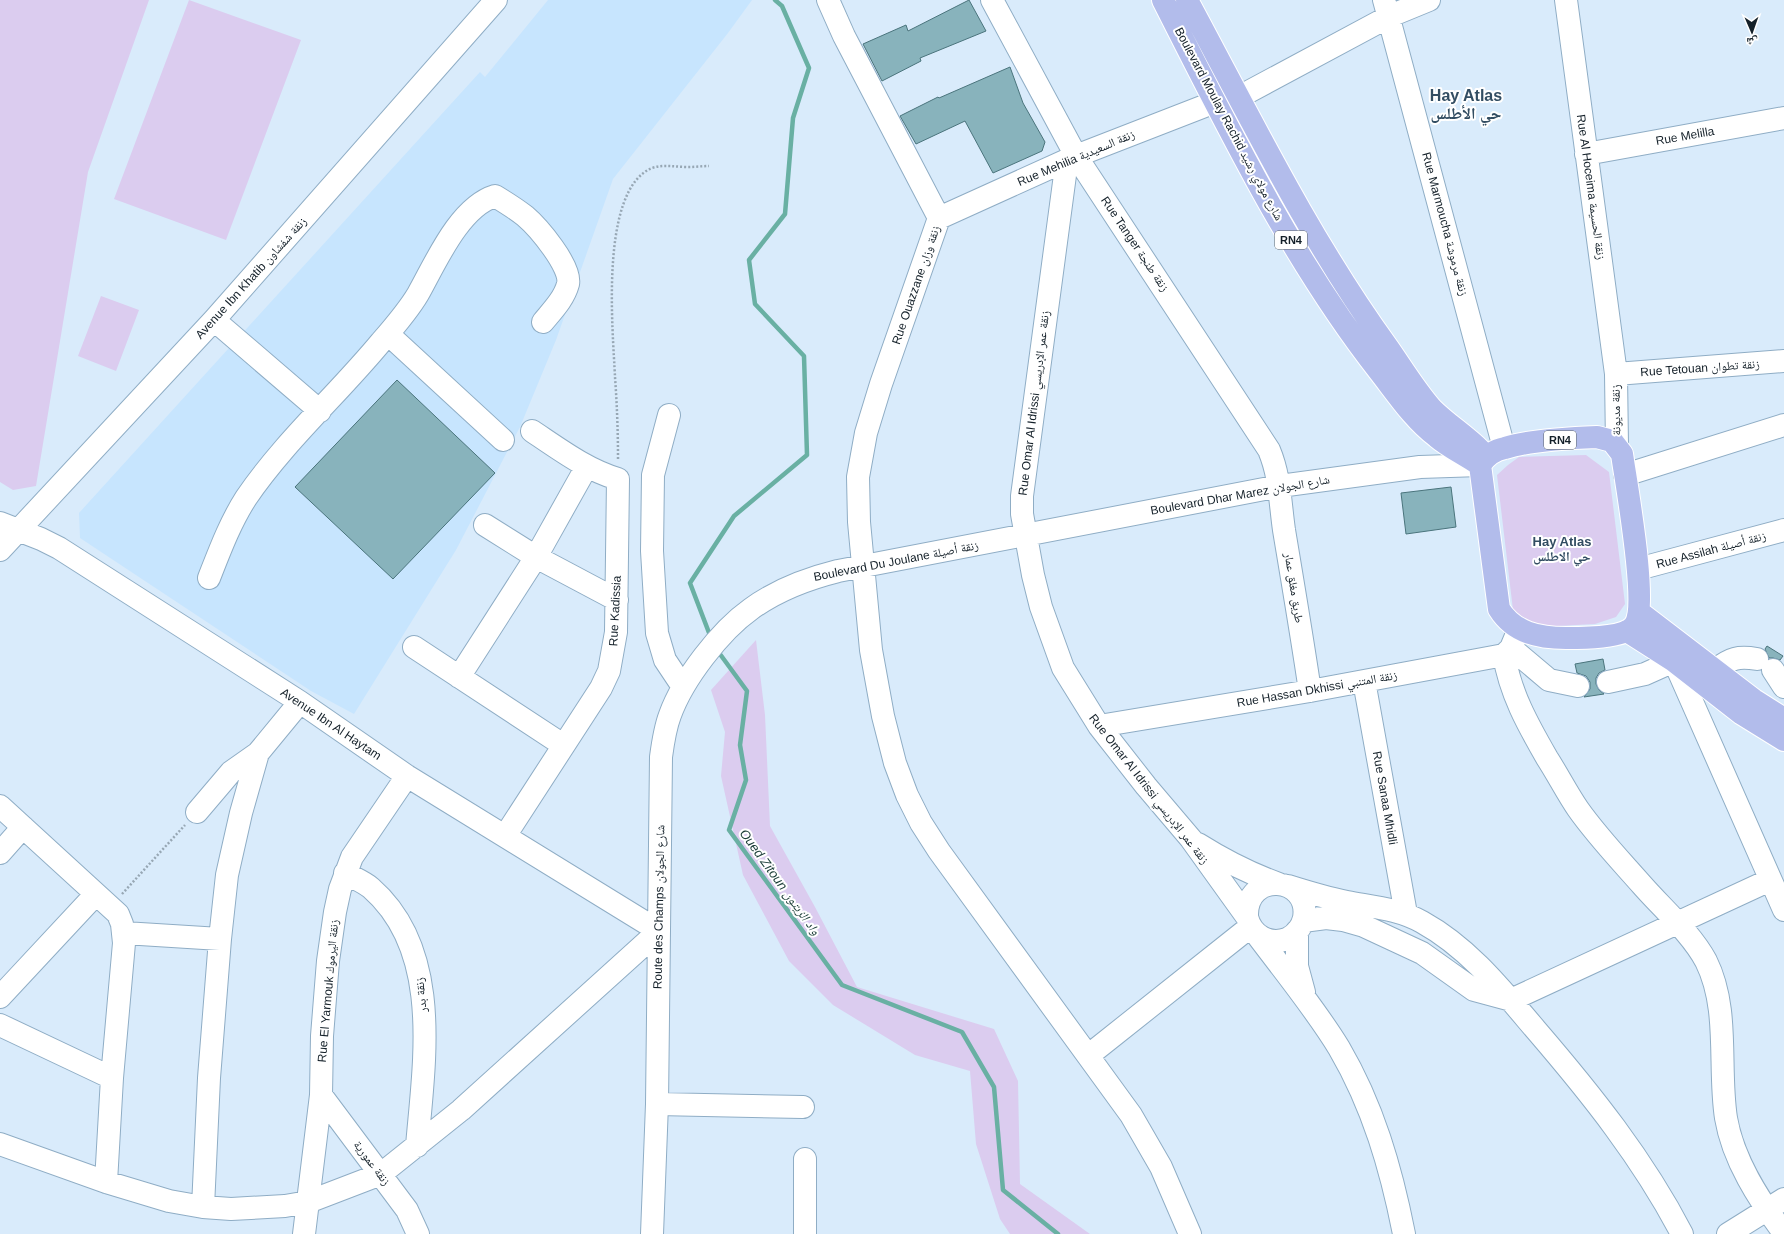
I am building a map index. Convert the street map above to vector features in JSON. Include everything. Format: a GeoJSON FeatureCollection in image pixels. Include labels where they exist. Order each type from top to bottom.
{"type":"FeatureCollection","features":[{"type":"Feature","properties":{"kind":"main road","name":"Boulevard Moulay Rachid شارع مولاي رشيد"},"geometry":{"type":"LineString","coordinates":[[1163,0],[1215,102],[1303,261],[1360,347],[1417,419],[1437,437],[1490,456]]}},
{"type":"Feature","properties":{"kind":"main road","name":"Boulevard Moulay Rachid شارع مولاي رشيد"},"geometry":{"type":"LineString","coordinates":[[1187,0],[1292,197],[1342,282],[1431,408],[1453,429],[1490,456]]}},
{"type":"Feature","properties":{"kind":"main road","name":"RN4"},"geometry":{"type":"LineString","coordinates":[[1490,456],[1574,438],[1597,437],[1612,441],[1617,446]]}},
{"type":"Feature","properties":{"kind":"main road"},"geometry":{"type":"LineString","coordinates":[[1490,456],[1500,609],[1508,621],[1511,644],[1551,638],[1596,636],[1628,632],[1634,626],[1639,612],[1638,570],[1622,454],[1617,446]]}},
{"type":"Feature","properties":{"kind":"main road"},"geometry":{"type":"LineString","coordinates":[[1639,612],[1715,670],[1780,713]]}},
{"type":"Feature","properties":{"kind":"main road"},"geometry":{"type":"LineString","coordinates":[[1628,632],[1674,661],[1742,714],[1784,740]]}},
{"type":"Feature","properties":{"kind":"street","name":"Avenue Ibn Khatib زنقة شفشاون"},"geometry":{"type":"LineString","coordinates":[[0,550],[9,526],[214,320],[496,0]]}},
{"type":"Feature","properties":{"kind":"street","name":"Rue Ouazzane زنقة وزان"},"geometry":{"type":"LineString","coordinates":[[828,0],[844,36],[939,218],[881,384],[866,433],[858,477],[859,522],[872,650],[884,716],[895,764],[907,796],[921,823],[939,851],[1089,1055],[1131,1115],[1157,1161],[1190,1234]]}},
{"type":"Feature","properties":{"kind":"street","name":"Rue Tanger زنقة طنجة"},"geometry":{"type":"LineString","coordinates":[[992,0],[1072,158],[1260,432],[1275,465],[1280,486]]}},
{"type":"Feature","properties":{"kind":"street"},"geometry":{"type":"LineString","coordinates":[[1239,97],[1387,8],[1429,0]]}},
{"type":"Feature","properties":{"kind":"street","name":"Rue Al Hoceima زنقة الحسيمة"},"geometry":{"type":"LineString","coordinates":[[1566,0],[1616,374]]}},
{"type":"Feature","properties":{"kind":"street","name":"Rue Marmoucha زنقة مرموشة"},"geometry":{"type":"LineString","coordinates":[[1387,8],[1490,456]]}},
{"type":"Feature","properties":{"kind":"street","name":"Rue Mehilia زنقة السعيدية"},"geometry":{"type":"LineString","coordinates":[[939,218],[1072,158],[1215,102]]}},
{"type":"Feature","properties":{"kind":"street","name":"Rue Melilla"},"geometry":{"type":"LineString","coordinates":[[1586,154],[1784,118]]}},
{"type":"Feature","properties":{"kind":"street","name":"Rue Omar Al Idrissi زنقة عمر الإدريسي"},"geometry":{"type":"LineString","coordinates":[[1072,158],[1024,476],[1022,514],[1025,535],[1041,607],[1063,668],[1099,726],[1146,786],[1191,838],[1251,926],[1338,1048],[1375,1121],[1388,1163],[1404,1234]]}},
{"type":"Feature","properties":{"kind":"street"},"geometry":{"type":"LineString","coordinates":[[209,578],[228,530],[246,499],[267,470],[388,334],[418,294],[443,246],[461,224],[480,203],[495,196],[526,217],[561,258],[568,272],[568,283],[558,304],[543,322]]}},
{"type":"Feature","properties":{"kind":"street"},"geometry":{"type":"LineString","coordinates":[[214,320],[320,411]]}},
{"type":"Feature","properties":{"kind":"street"},"geometry":{"type":"LineString","coordinates":[[388,334],[502,440]]}},
{"type":"Feature","properties":{"kind":"street","name":"Rue Tetouan زنقة تطوان"},"geometry":{"type":"LineString","coordinates":[[1616,374],[1784,361]]}},
{"type":"Feature","properties":{"kind":"street","name":"زنقة مديونة"},"geometry":{"type":"LineString","coordinates":[[1616,374],[1617,446]]}},
{"type":"Feature","properties":{"kind":"street"},"geometry":{"type":"LineString","coordinates":[[669,415],[653,475],[653,567],[657,634],[665,660],[687,681]]}},
{"type":"Feature","properties":{"kind":"street"},"geometry":{"type":"LineString","coordinates":[[1625,475],[1784,425]]}},
{"type":"Feature","properties":{"kind":"street"},"geometry":{"type":"LineString","coordinates":[[532,431],[603,475],[618,479]]}},
{"type":"Feature","properties":{"kind":"street","name":"Boulevard Dhar Marez شارع الجولان"},"geometry":{"type":"LineString","coordinates":[[1025,535],[1280,486],[1490,456]]}},
{"type":"Feature","properties":{"kind":"street"},"geometry":{"type":"LineString","coordinates":[[459,677],[536,557],[587,466]]}},
{"type":"Feature","properties":{"kind":"street","name":"Rue Kadissia"},"geometry":{"type":"LineString","coordinates":[[505,836],[562,745],[601,688],[609,671],[616,632],[618,479]]}},
{"type":"Feature","properties":{"kind":"street","name":"طريق مغلق عمار"},"geometry":{"type":"LineString","coordinates":[[1280,486],[1283,523],[1310,691]]}},
{"type":"Feature","properties":{"kind":"street"},"geometry":{"type":"LineString","coordinates":[[485,525],[536,557],[617,600]]}},
{"type":"Feature","properties":{"kind":"street","name":"Avenue Ibn Al Haytam"},"geometry":{"type":"LineString","coordinates":[[9,526],[59,548],[300,702],[407,776],[659,931]]}},
{"type":"Feature","properties":{"kind":"street","name":"Rue Assilah زنقة أصيلة"},"geometry":{"type":"LineString","coordinates":[[1638,570],[1784,530]]}},
{"type":"Feature","properties":{"kind":"street","name":"Boulevard Du Joulane زنقة أصيلة"},"geometry":{"type":"LineString","coordinates":[[750,609],[785,588],[810,578],[1025,535]]}},
{"type":"Feature","properties":{"kind":"street","name":"Route des Champs شارع الجولان"},"geometry":{"type":"LineString","coordinates":[[652,1234],[657,1104],[661,757],[664,734],[670,714],[687,681],[712,647],[750,609]]}},
{"type":"Feature","properties":{"kind":"street"},"geometry":{"type":"LineString","coordinates":[[1511,644],[1549,680],[1578,686]]}},
{"type":"Feature","properties":{"kind":"street"},"geometry":{"type":"LineString","coordinates":[[1511,644],[1512,690],[1526,722],[1578,808],[1598,835],[1696,947],[1706,962],[1712,978],[1720,1019],[1726,1118],[1730,1137],[1737,1156],[1775,1204],[1784,1233]]}},
{"type":"Feature","properties":{"kind":"street","name":"Rue Hassan Dkhissi زنقة المتنبي"},"geometry":{"type":"LineString","coordinates":[[1099,726],[1364,681],[1511,644]]}},
{"type":"Feature","properties":{"kind":"street"},"geometry":{"type":"LineString","coordinates":[[414,647],[562,745]]}},
{"type":"Feature","properties":{"kind":"street"},"geometry":{"type":"LineString","coordinates":[[1715,670],[1729,660],[1744,657],[1771,672]]}},
{"type":"Feature","properties":{"kind":"street"},"geometry":{"type":"LineString","coordinates":[[1608,682],[1645,674],[1674,661],[1784,910]]}},
{"type":"Feature","properties":{"kind":"street","name":"Rue Sanaa Mhidli"},"geometry":{"type":"LineString","coordinates":[[1364,681],[1406,914]]}},
{"type":"Feature","properties":{"kind":"street"},"geometry":{"type":"LineString","coordinates":[[197,812],[231,772],[258,753],[300,702]]}},
{"type":"Feature","properties":{"kind":"street"},"geometry":{"type":"LineString","coordinates":[[203,1207],[208,1078],[227,875],[235,836],[258,753]]}},
{"type":"Feature","properties":{"kind":"street","name":"Rue El Yarmouk زنقة اليرموك"},"geometry":{"type":"LineString","coordinates":[[304,1234],[321,1095],[322,1036],[328,961],[335,912],[345,873],[352,857],[407,776]]}},
{"type":"Feature","properties":{"kind":"street"},"geometry":{"type":"LineString","coordinates":[[0,806],[118,914],[124,933],[112,1078],[106,1182]]}},
{"type":"Feature","properties":{"kind":"street"},"geometry":{"type":"LineString","coordinates":[[0,853],[23,827]]}},
{"type":"Feature","properties":{"kind":"street"},"geometry":{"type":"LineString","coordinates":[[1191,838],[1224,860],[1249,874],[1317,896],[1380,907],[1406,914],[1444,935],[1463,950],[1511,1000],[1579,1079],[1613,1124],[1649,1176],[1682,1234]]}},
{"type":"Feature","properties":{"kind":"street","name":"زنقة بدر"},"geometry":{"type":"LineString","coordinates":[[345,873],[370,887],[388,904],[413,951],[422,986],[424,1057],[423,1092],[417,1146]]}},
{"type":"Feature","properties":{"kind":"street"},"geometry":{"type":"LineString","coordinates":[[1309,1006],[1300,981],[1298,966],[1300,926],[1304,914],[1302,900],[1298,894],[1283,885],[1261,887],[1254,892],[1246,908],[1251,926],[1273,941],[1290,937],[1300,926],[1326,918],[1343,920],[1364,926],[1422,953],[1474,990],[1511,1000],[1770,880]]}},
{"type":"Feature","properties":{"kind":"street"},"geometry":{"type":"LineString","coordinates":[[0,997],[103,900]]}},
{"type":"Feature","properties":{"kind":"street"},"geometry":{"type":"LineString","coordinates":[[1089,1055],[1251,926]]}},
{"type":"Feature","properties":{"kind":"street"},"geometry":{"type":"LineString","coordinates":[[0,1144],[106,1182],[169,1201],[203,1207],[255,1209],[308,1202],[381,1174],[417,1146],[522,1057],[659,931]]}},
{"type":"Feature","properties":{"kind":"street"},"geometry":{"type":"LineString","coordinates":[[124,933],[220,939]]}},
{"type":"Feature","properties":{"kind":"street"},"geometry":{"type":"LineString","coordinates":[[0,1025],[112,1078]]}},
{"type":"Feature","properties":{"kind":"street","name":"زنقة عمورية"},"geometry":{"type":"LineString","coordinates":[[321,1095],[407,1210],[418,1234]]}},
{"type":"Feature","properties":{"kind":"street"},"geometry":{"type":"LineString","coordinates":[[657,1104],[803,1107]]}},
{"type":"Feature","properties":{"kind":"street"},"geometry":{"type":"LineString","coordinates":[[805,1159],[805,1234]]}},
{"type":"Feature","properties":{"kind":"street"},"geometry":{"type":"LineString","coordinates":[[1728,1234],[1775,1204]]}},
{"type":"Feature","properties":{"kind":"path"},"geometry":{"type":"LineString","coordinates":[[618,479],[618,429],[611,288],[615,236],[622,208],[630,190],[640,176],[652,168],[668,165],[687,167],[709,166]]}},
{"type":"Feature","properties":{"kind":"path"},"geometry":{"type":"LineString","coordinates":[[103,900],[197,812]]}},
{"type":"Feature","properties":{"kind":"shaded area"},"geometry":{"type":"Polygon","coordinates":[[[0,0],[149,0],[88,172],[36,486],[13,490],[0,482],[0,0]]]}},
{"type":"Feature","properties":{"kind":"shaded area"},"geometry":{"type":"Polygon","coordinates":[[[189,0],[301,40],[226,240],[114,199],[189,0]]]}},
{"type":"Feature","properties":{"kind":"shaded area"},"geometry":{"type":"Polygon","coordinates":[[[548,0],[752,0],[728,33],[613,179],[556,340],[520,427],[456,550],[354,714],[311,691],[80,538],[79,513],[480,72],[485,77],[548,0]]]}},
{"type":"Feature","properties":{"kind":"shaded area"},"geometry":{"type":"Polygon","coordinates":[[[101,296],[139,310],[116,371],[78,356],[101,296]]]}},
{"type":"Feature","properties":{"kind":"shaded area"},"geometry":{"type":"Polygon","coordinates":[[[1586,455],[1609,472],[1625,604],[1616,617],[1595,624],[1539,627],[1526,622],[1513,610],[1497,475],[1519,457],[1586,455]]]}},
{"type":"Feature","properties":{"kind":"shaded area"},"geometry":{"type":"Polygon","coordinates":[[[756,640],[765,715],[770,826],[857,987],[994,1029],[1018,1081],[1020,1184],[1090,1234],[1010,1234],[1000,1219],[976,1144],[970,1071],[915,1055],[833,1005],[789,961],[743,875],[721,776],[725,732],[711,690],[756,640]]]}},
{"type":"Feature","properties":{"kind":"building"},"geometry":{"type":"Polygon","coordinates":[[[969,0],[986,31],[920,58],[921,61],[882,81],[863,44],[906,25],[908,31],[969,0]]]}},
{"type":"Feature","properties":{"kind":"building"},"geometry":{"type":"Polygon","coordinates":[[[1010,67],[1023,103],[1045,142],[1042,151],[993,173],[965,121],[916,144],[900,116],[938,97],[939,98],[1010,67]]]}},
{"type":"Feature","properties":{"kind":"building"},"geometry":{"type":"Polygon","coordinates":[[[397,380],[495,473],[393,579],[295,487],[397,380]]]}},
{"type":"Feature","properties":{"kind":"building"},"geometry":{"type":"Polygon","coordinates":[[[1451,487],[1456,527],[1406,534],[1401,493],[1451,487]]]}},
{"type":"Feature","properties":{"kind":"building"},"geometry":{"type":"Polygon","coordinates":[[[1767,646],[1783,656],[1780,660],[1769,658],[1765,649],[1767,646]]]}},
{"type":"Feature","properties":{"kind":"building"},"geometry":{"type":"Polygon","coordinates":[[[1603,659],[1605,670],[1599,673],[1596,678],[1596,684],[1599,690],[1604,694],[1584,697],[1590,689],[1590,682],[1586,676],[1577,673],[1575,664],[1603,659]]]}},
{"type":"Feature","properties":{"kind":"waterway","name":"Oued Zitoun واد الزيتون"},"geometry":{"type":"LineString","coordinates":[[711,638],[690,583],[734,516],[807,455],[804,356],[755,304],[749,260],[785,214],[793,118],[809,68],[782,6],[775,0]]}},
{"type":"Feature","properties":{"kind":"waterway","name":"Oued Zitoun واد الزيتون"},"geometry":{"type":"LineString","coordinates":[[717,650],[747,691],[740,745],[746,780],[729,830],[842,985],[962,1032],[994,1087],[1003,1190],[1058,1234]]}},
{"type":"Feature","properties":{"kind":"district","name":"Hay Atlas حي الأطلس"},"geometry":{"type":"Point","coordinates":[1466,104]}},
{"type":"Feature","properties":{"kind":"district","name":"Hay Atlas حي الاطلس"},"geometry":{"type":"Point","coordinates":[1562,548]}}]}
